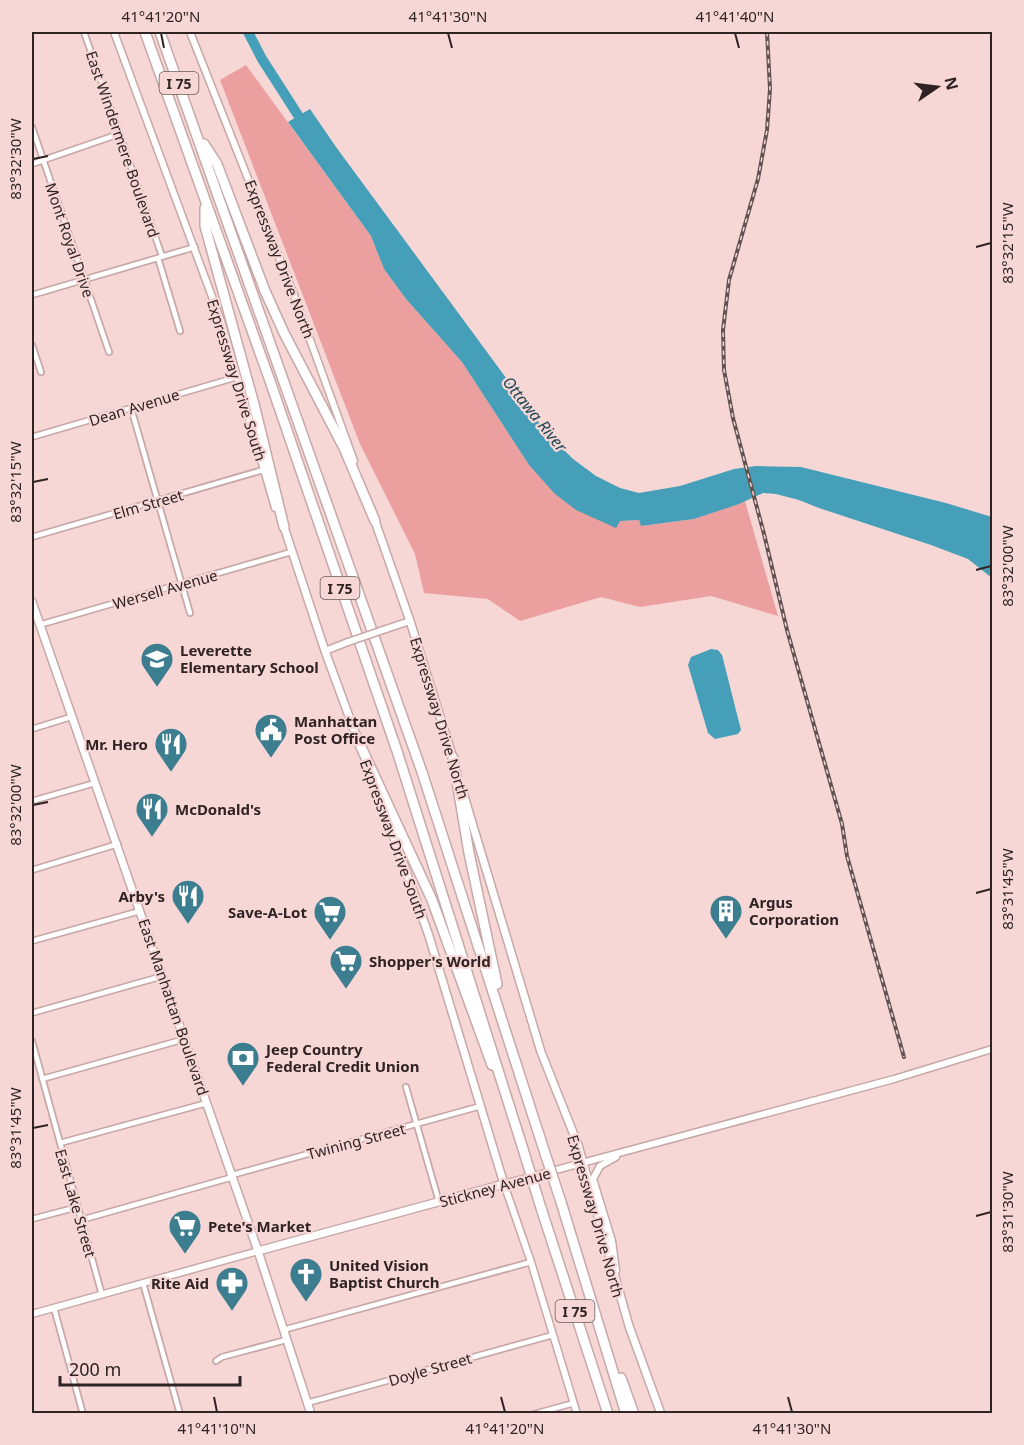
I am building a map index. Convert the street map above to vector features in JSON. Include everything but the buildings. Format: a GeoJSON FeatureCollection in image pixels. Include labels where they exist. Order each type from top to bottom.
{"type":"FeatureCollection","features":[{"type":"Feature","properties":{"kind":"highway","name":"I 75"},"geometry":{"type":"LineString","coordinates":[[145,32],[266,370],[397,751],[609,1413]]}},
{"type":"Feature","properties":{"kind":"highway","name":"I 75"},"geometry":{"type":"LineString","coordinates":[[160,32],[423,771],[626,1413]]}},
{"type":"Feature","properties":{"kind":"highway"},"geometry":{"type":"LineString","coordinates":[[197,135],[217,164],[265,291],[284,333],[344,448],[375,521]]}},
{"type":"Feature","properties":{"kind":"highway"},"geometry":{"type":"LineString","coordinates":[[205,203],[205,226],[284,527]]}},
{"type":"Feature","properties":{"kind":"highway"},"geometry":{"type":"LineString","coordinates":[[356,736],[441,922],[480,1037],[523,1149]]}},
{"type":"Feature","properties":{"kind":"highway"},"geometry":{"type":"LineString","coordinates":[[453,758],[469,853],[507,1031]]}},
{"type":"Feature","properties":{"kind":"highway"},"geometry":{"type":"LineString","coordinates":[[588,1289],[634,1413]]}},
{"type":"Feature","properties":{"kind":"main road","name":"Expressway Drive North"},"geometry":{"type":"LineString","coordinates":[[375,521],[410,621],[453,758],[541,1052],[578,1145],[620,1298],[661,1413]]}},
{"type":"Feature","properties":{"kind":"main road","name":"Expressway Drive South"},"geometry":{"type":"LineString","coordinates":[[284,527],[325,651],[426,925],[504,1184]]}},
{"type":"Feature","properties":{"kind":"main road","name":"East Manhattan Boulevard"},"geometry":{"type":"LineString","coordinates":[[32,602],[118,844],[258,1251],[311,1413]]}},
{"type":"Feature","properties":{"kind":"main road","name":"Stickney Avenue"},"geometry":{"type":"LineString","coordinates":[[258,1251],[504,1184]]}},
{"type":"Feature","properties":{"kind":"street","name":"East Windermere Boulevard"},"geometry":{"type":"LineString","coordinates":[[84,32],[160,257],[180,331]]}},
{"type":"Feature","properties":{"kind":"street","name":"Expressway Drive South"},"geometry":{"type":"LineString","coordinates":[[114,32],[195,247],[220,321],[276,511],[284,527]]}},
{"type":"Feature","properties":{"kind":"street","name":"Expressway Drive North"},"geometry":{"type":"LineString","coordinates":[[190,32],[292,290],[375,521]]}},
{"type":"Feature","properties":{"kind":"street","name":"Mont Royal Drive"},"geometry":{"type":"LineString","coordinates":[[32,127],[109,352]]}},
{"type":"Feature","properties":{"kind":"street"},"geometry":{"type":"LineString","coordinates":[[32,164],[119,134]]}},
{"type":"Feature","properties":{"kind":"street"},"geometry":{"type":"LineString","coordinates":[[32,295],[195,247]]}},
{"type":"Feature","properties":{"kind":"street"},"geometry":{"type":"LineString","coordinates":[[32,345],[41,372]]}},
{"type":"Feature","properties":{"kind":"street","name":"Dean Avenue"},"geometry":{"type":"LineString","coordinates":[[32,437],[237,377]]}},
{"type":"Feature","properties":{"kind":"street"},"geometry":{"type":"LineString","coordinates":[[131,408],[190,613]]}},
{"type":"Feature","properties":{"kind":"street","name":"Elm Street"},"geometry":{"type":"LineString","coordinates":[[32,537],[263,470]]}},
{"type":"Feature","properties":{"kind":"street","name":"Wersell Avenue"},"geometry":{"type":"LineString","coordinates":[[39,625],[291,552]]}},
{"type":"Feature","properties":{"kind":"street"},"geometry":{"type":"LineString","coordinates":[[325,651],[410,621]]}},
{"type":"Feature","properties":{"kind":"street"},"geometry":{"type":"LineString","coordinates":[[32,729],[71,717]]}},
{"type":"Feature","properties":{"kind":"street"},"geometry":{"type":"LineString","coordinates":[[32,801],[95,783]]}},
{"type":"Feature","properties":{"kind":"street"},"geometry":{"type":"LineString","coordinates":[[32,870],[118,844]]}},
{"type":"Feature","properties":{"kind":"street"},"geometry":{"type":"LineString","coordinates":[[32,942],[140,911]]}},
{"type":"Feature","properties":{"kind":"street"},"geometry":{"type":"LineString","coordinates":[[32,1013],[163,976]]}},
{"type":"Feature","properties":{"kind":"street"},"geometry":{"type":"LineString","coordinates":[[42,1079],[185,1039]]}},
{"type":"Feature","properties":{"kind":"street","name":"East Lake Street"},"geometry":{"type":"LineString","coordinates":[[32,1041],[102,1295]]}},
{"type":"Feature","properties":{"kind":"street","name":"Stickney Avenue"},"geometry":{"type":"LineString","coordinates":[[504,1184],[993,1049]]}},
{"type":"Feature","properties":{"kind":"street"},"geometry":{"type":"LineString","coordinates":[[406,1087],[439,1203]]}},
{"type":"Feature","properties":{"kind":"street"},"geometry":{"type":"LineString","coordinates":[[60,1143],[207,1103]]}},
{"type":"Feature","properties":{"kind":"street","name":"Twining Street"},"geometry":{"type":"LineString","coordinates":[[81,1220],[481,1106]]}},
{"type":"Feature","properties":{"kind":"street"},"geometry":{"type":"LineString","coordinates":[[620,1298],[612,1241],[593,1179],[600,1166],[623,1153]]}},
{"type":"Feature","properties":{"kind":"street","name":"Expressway Drive South"},"geometry":{"type":"LineString","coordinates":[[504,1184],[531,1262],[577,1413]]}},
{"type":"Feature","properties":{"kind":"street"},"geometry":{"type":"LineString","coordinates":[[32,1219],[78,1207]]}},
{"type":"Feature","properties":{"kind":"street","name":"Stickney Avenue"},"geometry":{"type":"LineString","coordinates":[[32,1314],[258,1251]]}},
{"type":"Feature","properties":{"kind":"street"},"geometry":{"type":"LineString","coordinates":[[283,1330],[531,1262]]}},
{"type":"Feature","properties":{"kind":"street"},"geometry":{"type":"LineString","coordinates":[[143,1283],[180,1413]]}},
{"type":"Feature","properties":{"kind":"street"},"geometry":{"type":"LineString","coordinates":[[54,1308],[83,1413]]}},
{"type":"Feature","properties":{"kind":"street","name":"Doyle Street"},"geometry":{"type":"LineString","coordinates":[[307,1403],[553,1335]]}},
{"type":"Feature","properties":{"kind":"street"},"geometry":{"type":"LineString","coordinates":[[216,1361],[286,1340]]}},
{"type":"Feature","properties":{"kind":"street"},"geometry":{"type":"LineString","coordinates":[[534,1413],[574,1403]]}},
{"type":"Feature","properties":{"kind":"shaded area"},"geometry":{"type":"Polygon","coordinates":[[[246,65],[371,236],[384,269],[406,299],[462,362],[529,465],[620,521],[639,520],[641,526],[694,519],[745,501],[778,616],[711,596],[640,607],[601,597],[520,621],[488,599],[424,593],[415,554],[360,444],[220,80],[246,65]]]}},
{"type":"Feature","properties":{"kind":"shaded area"},"geometry":{"type":"Polygon","coordinates":[[[165,644],[170,660],[150,665],[146,649],[165,644]]]}},
{"type":"Feature","properties":{"kind":"water"},"geometry":{"type":"Polygon","coordinates":[[[310,109],[546,432],[573,459],[596,476],[620,488],[639,493],[680,486],[734,469],[756,466],[801,467],[946,503],[992,517],[992,578],[968,559],[776,494],[763,493],[739,504],[694,519],[641,526],[639,520],[620,521],[616,528],[576,510],[555,494],[529,465],[462,362],[406,299],[384,269],[371,236],[288,122],[310,109]]]}},
{"type":"Feature","properties":{"kind":"water"},"geometry":{"type":"Polygon","coordinates":[[[711,649],[718,650],[722,655],[741,730],[738,734],[715,739],[708,733],[688,665],[691,657],[711,649]]]}},
{"type":"Feature","properties":{"kind":"waterway","name":"Ottawa River"},"geometry":{"type":"LineString","coordinates":[[248,32],[262,59],[305,126]]}},
{"type":"Feature","properties":{"kind":"railway"},"geometry":{"type":"LineString","coordinates":[[767,32],[770,89],[767,130],[758,179],[729,280],[723,330],[724,370],[733,418],[787,630],[842,824],[847,856],[904,1057]]}},
{"type":"Feature","properties":{"kind":"place","name":"Leverette Elementary School"},"geometry":{"type":"Point","coordinates":[157,688]}},
{"type":"Feature","properties":{"kind":"place","name":"Manhattan Post Office"},"geometry":{"type":"Point","coordinates":[271,759]}},
{"type":"Feature","properties":{"kind":"place","name":"Mr. Hero"},"geometry":{"type":"Point","coordinates":[171,773]}},
{"type":"Feature","properties":{"kind":"place","name":"McDonald's"},"geometry":{"type":"Point","coordinates":[152,838]}},
{"type":"Feature","properties":{"kind":"place","name":"Arby's"},"geometry":{"type":"Point","coordinates":[188,925]}},
{"type":"Feature","properties":{"kind":"place","name":"Argus Corporation"},"geometry":{"type":"Point","coordinates":[726,940]}},
{"type":"Feature","properties":{"kind":"place","name":"Save-A-Lot"},"geometry":{"type":"Point","coordinates":[330,941]}},
{"type":"Feature","properties":{"kind":"place","name":"Shopper's World"},"geometry":{"type":"Point","coordinates":[346,990]}},
{"type":"Feature","properties":{"kind":"place","name":"Jeep Country Federal Credit Union"},"geometry":{"type":"Point","coordinates":[243,1087]}},
{"type":"Feature","properties":{"kind":"place","name":"Pete's Market"},"geometry":{"type":"Point","coordinates":[185,1255]}},
{"type":"Feature","properties":{"kind":"place","name":"United Vision Baptist Church"},"geometry":{"type":"Point","coordinates":[306,1303]}},
{"type":"Feature","properties":{"kind":"place","name":"Rite Aid"},"geometry":{"type":"Point","coordinates":[232,1312]}}]}
